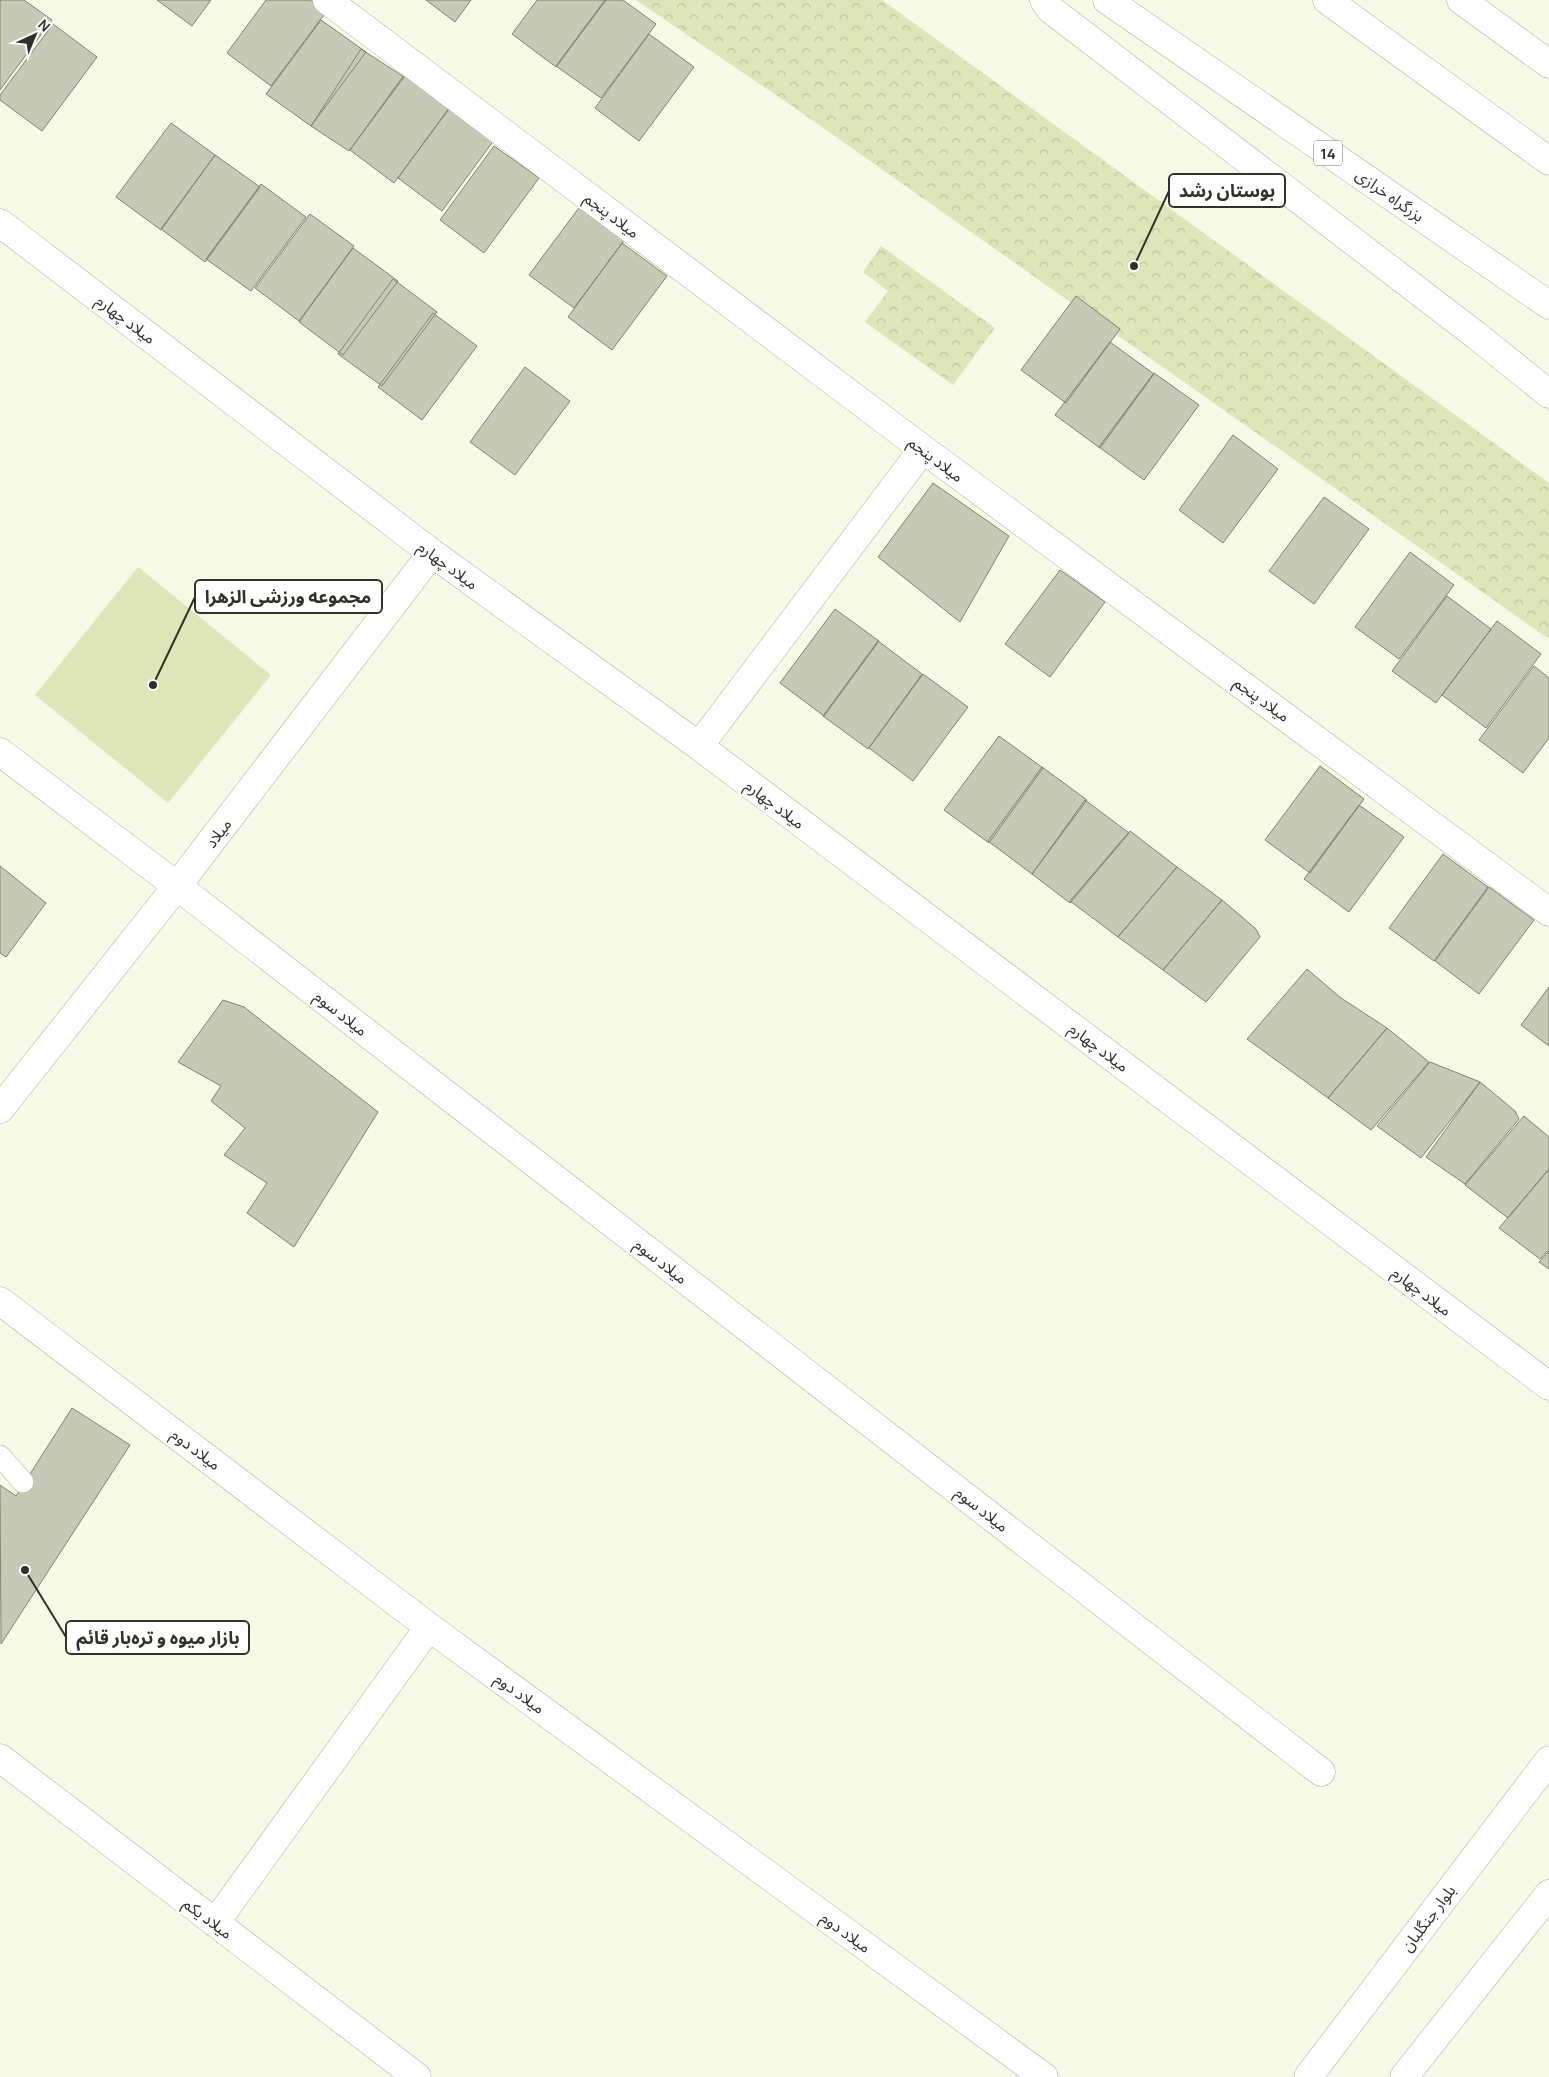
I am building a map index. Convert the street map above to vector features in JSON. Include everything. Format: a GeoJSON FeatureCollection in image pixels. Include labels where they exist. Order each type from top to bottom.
{"type":"FeatureCollection","features":[{"type":"Feature","properties":{"kind":"main road","name":"میلاد پنجم"},"geometry":{"type":"LineString","coordinates":[[327,0],[923,449],[1549,912]]}},
{"type":"Feature","properties":{"kind":"main road"},"geometry":{"type":"LineString","coordinates":[[1044,0],[1050,9],[1470,330],[1549,394]]}},
{"type":"Feature","properties":{"kind":"main road","name":"بزرگراه خرازی"},"geometry":{"type":"LineString","coordinates":[[1107,0],[1549,305]]}},
{"type":"Feature","properties":{"kind":"main road"},"geometry":{"type":"LineString","coordinates":[[1327,0],[1549,161]]}},
{"type":"Feature","properties":{"kind":"main road"},"geometry":{"type":"LineString","coordinates":[[1462,0],[1549,64]]}},
{"type":"Feature","properties":{"kind":"main road"},"geometry":{"type":"LineString","coordinates":[[1509,35],[1549,54]]}},
{"type":"Feature","properties":{"kind":"main road","name":"میلاد چهارم"},"geometry":{"type":"LineString","coordinates":[[0,223],[432,553],[699,746],[1549,1386]]}},
{"type":"Feature","properties":{"kind":"main road"},"geometry":{"type":"LineString","coordinates":[[699,746],[923,449]]}},
{"type":"Feature","properties":{"kind":"main road","name":"میلاد"},"geometry":{"type":"LineString","coordinates":[[0,1109],[177,886],[432,553]]}},
{"type":"Feature","properties":{"kind":"main road","name":"میلاد سوم"},"geometry":{"type":"LineString","coordinates":[[0,752],[177,886],[1322,1772]]}},
{"type":"Feature","properties":{"kind":"main road","name":"میلاد دوم"},"geometry":{"type":"LineString","coordinates":[[0,1301],[429,1626],[1044,2077]]}},
{"type":"Feature","properties":{"kind":"main road"},"geometry":{"type":"LineString","coordinates":[[215,1923],[429,1626]]}},
{"type":"Feature","properties":{"kind":"main road","name":"میلاد یکم"},"geometry":{"type":"LineString","coordinates":[[0,1758],[417,2077]]}},
{"type":"Feature","properties":{"kind":"main road","name":"بلوار جنگلبان"},"geometry":{"type":"LineString","coordinates":[[1308,2077],[1549,1760]]}},
{"type":"Feature","properties":{"kind":"main road"},"geometry":{"type":"LineString","coordinates":[[1404,2077],[1549,1894]]}},
{"type":"Feature","properties":{"kind":"lane"},"geometry":{"type":"LineString","coordinates":[[0,1456],[24,1482]]}},
{"type":"Feature","properties":{"kind":"green space"},"geometry":{"type":"Polygon","coordinates":[[[636,0],[882,0],[1549,483],[1549,639],[792,106],[636,0]]]}},
{"type":"Feature","properties":{"kind":"green space"},"geometry":{"type":"Polygon","coordinates":[[[881,246],[995,328],[953,385],[865,322],[888,291],[863,272],[881,246]]]}},
{"type":"Feature","properties":{"kind":"green space"},"geometry":{"type":"Polygon","coordinates":[[[138,567],[271,675],[168,803],[35,695],[138,567]]]}},
{"type":"Feature","properties":{"kind":"building"},"geometry":{"type":"Polygon","coordinates":[[[0,0],[24,0],[52,20],[0,90],[0,0]]]}},
{"type":"Feature","properties":{"kind":"building"},"geometry":{"type":"Polygon","coordinates":[[[157,0],[211,0],[192,26],[157,0]]]}},
{"type":"Feature","properties":{"kind":"building"},"geometry":{"type":"Polygon","coordinates":[[[266,0],[310,0],[326,12],[271,86],[227,53],[266,0]]]}},
{"type":"Feature","properties":{"kind":"building"},"geometry":{"type":"Polygon","coordinates":[[[426,0],[471,0],[455,22],[426,0]]]}},
{"type":"Feature","properties":{"kind":"building"},"geometry":{"type":"Polygon","coordinates":[[[537,0],[606,0],[556,67],[512,34],[537,0]]]}},
{"type":"Feature","properties":{"kind":"building"},"geometry":{"type":"Polygon","coordinates":[[[605,0],[623,0],[656,24],[601,98],[556,66],[605,0]]]}},
{"type":"Feature","properties":{"kind":"building"},"geometry":{"type":"Polygon","coordinates":[[[321,20],[366,52],[311,126],[266,94],[321,20]]]}},
{"type":"Feature","properties":{"kind":"building"},"geometry":{"type":"Polygon","coordinates":[[[53,24],[97,57],[42,131],[0,100],[0,95],[53,24]]]}},
{"type":"Feature","properties":{"kind":"building"},"geometry":{"type":"Polygon","coordinates":[[[649,34],[694,67],[639,141],[595,108],[649,34]]]}},
{"type":"Feature","properties":{"kind":"building"},"geometry":{"type":"Polygon","coordinates":[[[361,49],[404,77],[349,151],[311,126],[361,49]]]}},
{"type":"Feature","properties":{"kind":"building"},"geometry":{"type":"Polygon","coordinates":[[[404,75],[449,109],[394,183],[350,150],[404,75]]]}},
{"type":"Feature","properties":{"kind":"building"},"geometry":{"type":"Polygon","coordinates":[[[452,104],[497,136],[442,211],[398,178],[452,104]]]}},
{"type":"Feature","properties":{"kind":"building"},"geometry":{"type":"Polygon","coordinates":[[[171,123],[215,155],[161,230],[116,197],[171,123]]]}},
{"type":"Feature","properties":{"kind":"building"},"geometry":{"type":"Polygon","coordinates":[[[494,146],[539,178],[484,253],[440,220],[494,146]]]}},
{"type":"Feature","properties":{"kind":"building"},"geometry":{"type":"Polygon","coordinates":[[[215,155],[260,187],[205,262],[161,229],[215,155]]]}},
{"type":"Feature","properties":{"kind":"building"},"geometry":{"type":"Polygon","coordinates":[[[261,184],[306,217],[251,291],[206,259],[261,184]]]}},
{"type":"Feature","properties":{"kind":"building"},"geometry":{"type":"Polygon","coordinates":[[[584,201],[629,234],[574,308],[529,275],[584,201]]]}},
{"type":"Feature","properties":{"kind":"building"},"geometry":{"type":"Polygon","coordinates":[[[310,214],[354,246],[299,321],[255,288],[310,214]]]}},
{"type":"Feature","properties":{"kind":"building"},"geometry":{"type":"Polygon","coordinates":[[[622,243],[667,276],[612,350],[568,317],[622,243]]]}},
{"type":"Feature","properties":{"kind":"building"},"geometry":{"type":"Polygon","coordinates":[[[353,248],[398,281],[343,355],[299,322],[353,248]]]}},
{"type":"Feature","properties":{"kind":"building"},"geometry":{"type":"Polygon","coordinates":[[[393,279],[437,312],[382,386],[338,354],[393,279]]]}},
{"type":"Feature","properties":{"kind":"building"},"geometry":{"type":"Polygon","coordinates":[[[1076,296],[1120,329],[1066,403],[1021,370],[1076,296]]]}},
{"type":"Feature","properties":{"kind":"building"},"geometry":{"type":"Polygon","coordinates":[[[433,313],[477,346],[422,420],[378,387],[433,313]]]}},
{"type":"Feature","properties":{"kind":"building"},"geometry":{"type":"Polygon","coordinates":[[[1110,342],[1154,374],[1100,448],[1055,415],[1110,342]]]}},
{"type":"Feature","properties":{"kind":"building"},"geometry":{"type":"Polygon","coordinates":[[[525,367],[570,401],[515,475],[470,442],[525,367]]]}},
{"type":"Feature","properties":{"kind":"building"},"geometry":{"type":"Polygon","coordinates":[[[1154,373],[1199,405],[1144,480],[1099,447],[1154,373]]]}},
{"type":"Feature","properties":{"kind":"building"},"geometry":{"type":"Polygon","coordinates":[[[1233,435],[1278,469],[1223,543],[1179,510],[1233,435]]]}},
{"type":"Feature","properties":{"kind":"building"},"geometry":{"type":"Polygon","coordinates":[[[933,483],[1009,536],[960,622],[878,557],[933,483]]]}},
{"type":"Feature","properties":{"kind":"building"},"geometry":{"type":"Polygon","coordinates":[[[1324,497],[1369,529],[1314,604],[1269,571],[1324,497]]]}},
{"type":"Feature","properties":{"kind":"building"},"geometry":{"type":"Polygon","coordinates":[[[1410,552],[1454,585],[1399,659],[1355,627],[1410,552]]]}},
{"type":"Feature","properties":{"kind":"building"},"geometry":{"type":"Polygon","coordinates":[[[1060,570],[1105,602],[1050,677],[1005,644],[1060,570]]]}},
{"type":"Feature","properties":{"kind":"building"},"geometry":{"type":"Polygon","coordinates":[[[1447,596],[1491,629],[1436,703],[1392,671],[1447,596]]]}},
{"type":"Feature","properties":{"kind":"building"},"geometry":{"type":"Polygon","coordinates":[[[835,609],[879,641],[824,716],[780,683],[835,609]]]}},
{"type":"Feature","properties":{"kind":"building"},"geometry":{"type":"Polygon","coordinates":[[[1497,621],[1541,654],[1486,728],[1442,695],[1497,621]]]}},
{"type":"Feature","properties":{"kind":"building"},"geometry":{"type":"Polygon","coordinates":[[[878,641],[922,674],[868,749],[823,716],[878,641]]]}},
{"type":"Feature","properties":{"kind":"building"},"geometry":{"type":"Polygon","coordinates":[[[1534,666],[1549,678],[1549,738],[1523,773],[1479,740],[1534,666]]]}},
{"type":"Feature","properties":{"kind":"building"},"geometry":{"type":"Polygon","coordinates":[[[923,674],[968,707],[913,781],[869,748],[923,674]]]}},
{"type":"Feature","properties":{"kind":"building"},"geometry":{"type":"Polygon","coordinates":[[[999,736],[1043,768],[989,843],[944,810],[999,736]]]}},
{"type":"Feature","properties":{"kind":"building"},"geometry":{"type":"Polygon","coordinates":[[[1320,766],[1364,799],[1310,873],[1265,840],[1320,766]]]}},
{"type":"Feature","properties":{"kind":"building"},"geometry":{"type":"Polygon","coordinates":[[[1042,767],[1087,800],[1032,874],[988,841],[1042,767]]]}},
{"type":"Feature","properties":{"kind":"building"},"geometry":{"type":"Polygon","coordinates":[[[1085,800],[1129,833],[1070,903],[1032,874],[1085,800]]]}},
{"type":"Feature","properties":{"kind":"building"},"geometry":{"type":"Polygon","coordinates":[[[1359,805],[1404,837],[1349,912],[1304,879],[1359,805]]]}},
{"type":"Feature","properties":{"kind":"building"},"geometry":{"type":"Polygon","coordinates":[[[1130,831],[1177,867],[1118,937],[1070,901],[1130,831]]]}},
{"type":"Feature","properties":{"kind":"building"},"geometry":{"type":"Polygon","coordinates":[[[1443,854],[1488,887],[1434,961],[1389,928],[1443,854]]]}},
{"type":"Feature","properties":{"kind":"building"},"geometry":{"type":"Polygon","coordinates":[[[0,866],[46,903],[6,957],[0,953],[0,866]]]}},
{"type":"Feature","properties":{"kind":"building"},"geometry":{"type":"Polygon","coordinates":[[[1177,867],[1222,900],[1163,970],[1118,937],[1177,867]]]}},
{"type":"Feature","properties":{"kind":"building"},"geometry":{"type":"Polygon","coordinates":[[[1489,887],[1534,920],[1479,994],[1435,961],[1489,887]]]}},
{"type":"Feature","properties":{"kind":"building"},"geometry":{"type":"Polygon","coordinates":[[[1222,900],[1256,929],[1260,937],[1206,1002],[1163,970],[1222,900]]]}},
{"type":"Feature","properties":{"kind":"building"},"geometry":{"type":"Polygon","coordinates":[[[1307,969],[1341,998],[1387,1028],[1328,1098],[1247,1039],[1307,969]]]}},
{"type":"Feature","properties":{"kind":"building"},"geometry":{"type":"Polygon","coordinates":[[[1549,987],[1549,1046],[1521,1025],[1549,987]]]}},
{"type":"Feature","properties":{"kind":"building"},"geometry":{"type":"Polygon","coordinates":[[[223,1000],[244,1007],[378,1112],[294,1247],[247,1213],[267,1183],[224,1155],[245,1128],[211,1101],[221,1086],[178,1062],[223,1000]]]}},
{"type":"Feature","properties":{"kind":"building"},"geometry":{"type":"Polygon","coordinates":[[[1387,1028],[1429,1062],[1371,1130],[1328,1098],[1387,1028]]]}},
{"type":"Feature","properties":{"kind":"building"},"geometry":{"type":"Polygon","coordinates":[[[1430,1062],[1480,1082],[1421,1158],[1377,1126],[1430,1062]]]}},
{"type":"Feature","properties":{"kind":"building"},"geometry":{"type":"Polygon","coordinates":[[[1480,1082],[1515,1111],[1519,1119],[1465,1184],[1426,1157],[1480,1082]]]}},
{"type":"Feature","properties":{"kind":"building"},"geometry":{"type":"Polygon","coordinates":[[[1524,1116],[1549,1137],[1549,1169],[1508,1218],[1465,1185],[1524,1116]]]}},
{"type":"Feature","properties":{"kind":"building"},"geometry":{"type":"Polygon","coordinates":[[[1549,1169],[1549,1249],[1540,1259],[1499,1228],[1549,1169]]]}},
{"type":"Feature","properties":{"kind":"building"},"geometry":{"type":"Polygon","coordinates":[[[1549,1251],[1549,1269],[1539,1262],[1549,1251]]]}},
{"type":"Feature","properties":{"kind":"building"},"geometry":{"type":"Polygon","coordinates":[[[72,1408],[130,1445],[1,1644],[0,1485],[16,1496],[72,1408]]]}},
{"type":"Feature","properties":{"kind":"place","name":"بوستان رشد"},"geometry":{"type":"Point","coordinates":[1134,266]}},
{"type":"Feature","properties":{"kind":"place","name":"مجموعه ورزشی الزهرا"},"geometry":{"type":"Point","coordinates":[153,685]}},
{"type":"Feature","properties":{"kind":"place","name":"بازار میوه و تره‌بار قائم"},"geometry":{"type":"Point","coordinates":[25,1570]}}]}
